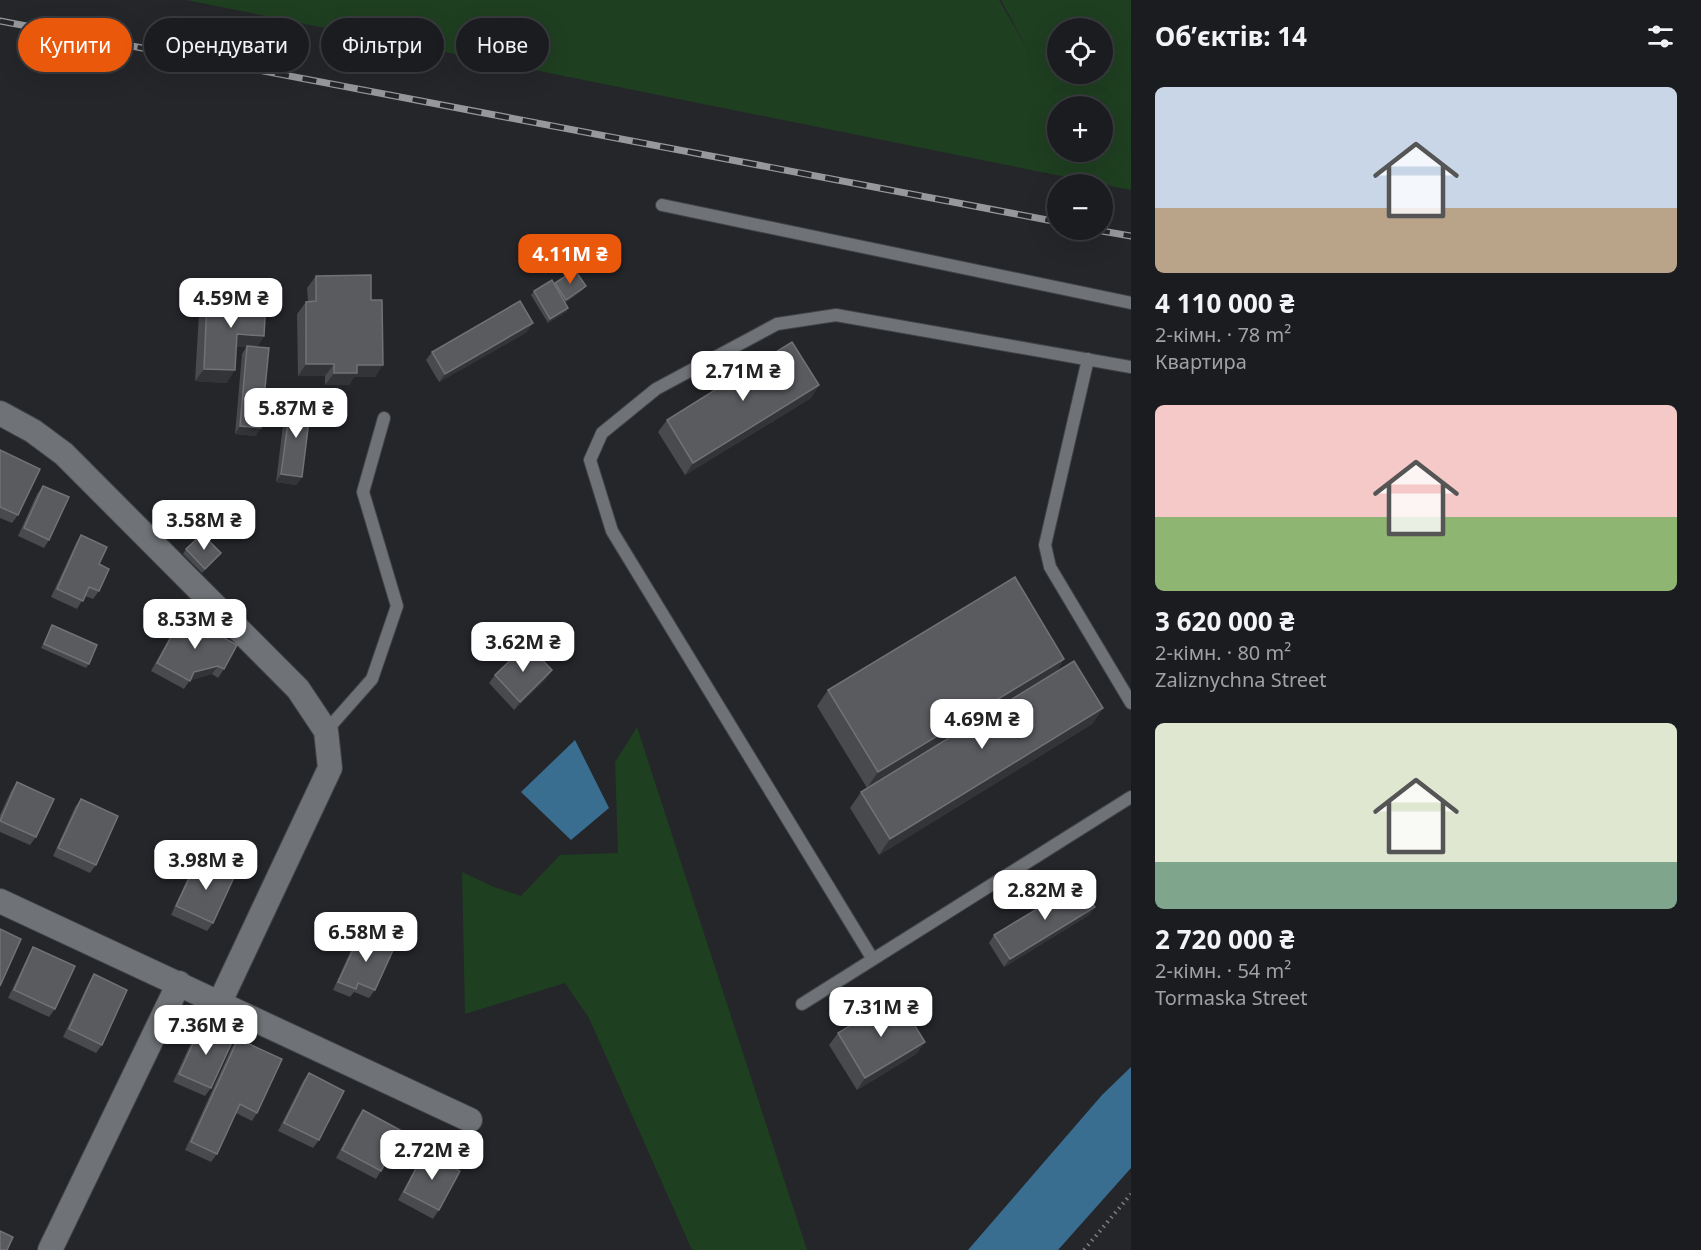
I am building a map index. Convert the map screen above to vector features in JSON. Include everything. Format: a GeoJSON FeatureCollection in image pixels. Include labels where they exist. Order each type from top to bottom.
{"type":"FeatureCollection","features":[{"type":"Feature","properties":{"kind":"street"},"geometry":{"type":"LineString","coordinates":[[0,413],[33,432],[64,454],[298,689],[326,730],[330,768],[219,1004]]}},
{"type":"Feature","properties":{"kind":"street"},"geometry":{"type":"LineString","coordinates":[[0,901],[470,1120]]}},
{"type":"Feature","properties":{"kind":"street"},"geometry":{"type":"LineString","coordinates":[[50,1250],[179,983]]}},
{"type":"Feature","properties":{"kind":"lane"},"geometry":{"type":"LineString","coordinates":[[662,205],[1131,303]]}},
{"type":"Feature","properties":{"kind":"lane"},"geometry":{"type":"LineString","coordinates":[[872,958],[612,531],[590,460],[602,433],[656,389],[777,324],[836,315],[1131,367]]}},
{"type":"Feature","properties":{"kind":"lane"},"geometry":{"type":"LineString","coordinates":[[1088,358],[1045,544],[1050,567],[1131,703]]}},
{"type":"Feature","properties":{"kind":"lane"},"geometry":{"type":"LineString","coordinates":[[326,730],[372,679],[397,606],[363,492],[384,418]]}},
{"type":"Feature","properties":{"kind":"lane"},"geometry":{"type":"LineString","coordinates":[[802,1004],[1131,797]]}},
{"type":"Feature","properties":{"kind":"path"},"geometry":{"type":"LineString","coordinates":[[1084,1250],[1131,1194]]}},
{"type":"Feature","properties":{"kind":"green space"},"geometry":{"type":"Polygon","coordinates":[[[186,0],[999,0],[1030,53],[1001,0],[1131,0],[1131,190],[1113,186],[1113,174],[1051,174],[544,72],[549,72],[549,18],[456,18],[456,54],[444,52],[444,18],[321,18],[321,27],[309,25],[309,18],[276,18],[186,0]]]}},
{"type":"Feature","properties":{"kind":"green space"},"geometry":{"type":"Polygon","coordinates":[[[637,727],[807,1250],[692,1250],[589,1018],[565,983],[465,1014],[462,872],[494,887],[521,896],[560,855],[618,853],[615,762],[637,727]]]}},
{"type":"Feature","properties":{"kind":"water"},"geometry":{"type":"Polygon","coordinates":[[[575,740],[609,808],[571,840],[521,792],[575,740]]]}},
{"type":"Feature","properties":{"kind":"water"},"geometry":{"type":"Polygon","coordinates":[[[1131,1067],[1131,1168],[1058,1250],[968,1250],[1102,1095],[1131,1067]]]}},
{"type":"Feature","properties":{"kind":"building"},"geometry":{"type":"Polygon","coordinates":[[[575,270],[586,286],[566,300],[555,283],[575,270]]]}},
{"type":"Feature","properties":{"kind":"building"},"geometry":{"type":"Polygon","coordinates":[[[371,275],[371,300],[382,300],[383,365],[357,365],[357,373],[334,373],[334,364],[306,364],[306,302],[316,301],[316,276],[371,275]]]}},
{"type":"Feature","properties":{"kind":"building"},"geometry":{"type":"Polygon","coordinates":[[[552,280],[568,308],[550,319],[534,291],[552,280]]]}},
{"type":"Feature","properties":{"kind":"building"},"geometry":{"type":"Polygon","coordinates":[[[241,296],[266,298],[264,336],[237,334],[235,370],[204,369],[207,301],[240,303],[241,296]]]}},
{"type":"Feature","properties":{"kind":"building"},"geometry":{"type":"Polygon","coordinates":[[[520,301],[533,323],[445,374],[432,352],[520,301]]]}},
{"type":"Feature","properties":{"kind":"building"},"geometry":{"type":"Polygon","coordinates":[[[792,342],[819,385],[693,463],[667,420],[792,342]]]}},
{"type":"Feature","properties":{"kind":"building"},"geometry":{"type":"Polygon","coordinates":[[[247,346],[269,348],[261,428],[240,426],[247,346]]]}},
{"type":"Feature","properties":{"kind":"building"},"geometry":{"type":"Polygon","coordinates":[[[291,401],[311,404],[302,477],[281,474],[291,401]]]}},
{"type":"Feature","properties":{"kind":"building"},"geometry":{"type":"Polygon","coordinates":[[[0,450],[40,469],[18,515],[0,507],[0,450]]]}},
{"type":"Feature","properties":{"kind":"building"},"geometry":{"type":"Polygon","coordinates":[[[43,486],[69,497],[49,540],[24,528],[43,486]]]}},
{"type":"Feature","properties":{"kind":"building"},"geometry":{"type":"Polygon","coordinates":[[[202,534],[221,553],[205,569],[186,549],[202,534]]]}},
{"type":"Feature","properties":{"kind":"building"},"geometry":{"type":"Polygon","coordinates":[[[81,535],[107,547],[99,564],[109,569],[99,591],[89,587],[83,601],[57,589],[81,535]]]}},
{"type":"Feature","properties":{"kind":"building"},"geometry":{"type":"Polygon","coordinates":[[[1015,577],[1064,659],[878,772],[828,690],[1015,577]]]}},
{"type":"Feature","properties":{"kind":"building"},"geometry":{"type":"Polygon","coordinates":[[[183,615],[237,645],[224,669],[218,666],[194,672],[190,681],[157,663],[183,615]]]}},
{"type":"Feature","properties":{"kind":"building"},"geometry":{"type":"Polygon","coordinates":[[[52,625],[97,645],[89,664],[44,644],[52,625]]]}},
{"type":"Feature","properties":{"kind":"building"},"geometry":{"type":"Polygon","coordinates":[[[527,644],[552,670],[520,702],[495,675],[527,644]]]}},
{"type":"Feature","properties":{"kind":"building"},"geometry":{"type":"Polygon","coordinates":[[[1074,661],[1103,708],[890,839],[861,792],[1074,661]]]}},
{"type":"Feature","properties":{"kind":"building"},"geometry":{"type":"Polygon","coordinates":[[[17,782],[54,799],[36,837],[0,821],[17,782]]]}},
{"type":"Feature","properties":{"kind":"building"},"geometry":{"type":"Polygon","coordinates":[[[81,799],[118,816],[96,865],[58,848],[81,799]]]}},
{"type":"Feature","properties":{"kind":"building"},"geometry":{"type":"Polygon","coordinates":[[[199,858],[235,875],[213,923],[176,906],[199,858]]]}},
{"type":"Feature","properties":{"kind":"building"},"geometry":{"type":"Polygon","coordinates":[[[1080,883],[1095,907],[1010,959],[994,935],[1080,883]]]}},
{"type":"Feature","properties":{"kind":"building"},"geometry":{"type":"Polygon","coordinates":[[[0,929],[21,939],[0,986],[0,929]]]}},
{"type":"Feature","properties":{"kind":"building"},"geometry":{"type":"Polygon","coordinates":[[[361,933],[394,948],[375,990],[358,983],[356,989],[338,982],[361,933]]]}},
{"type":"Feature","properties":{"kind":"building"},"geometry":{"type":"Polygon","coordinates":[[[33,947],[75,966],[55,1009],[14,990],[33,947]]]}},
{"type":"Feature","properties":{"kind":"building"},"geometry":{"type":"Polygon","coordinates":[[[94,974],[127,990],[102,1045],[69,1029],[94,974]]]}},
{"type":"Feature","properties":{"kind":"building"},"geometry":{"type":"Polygon","coordinates":[[[897,997],[925,1042],[865,1078],[838,1033],[897,997]]]}},
{"type":"Feature","properties":{"kind":"building"},"geometry":{"type":"Polygon","coordinates":[[[202,1024],[234,1038],[211,1088],[179,1074],[202,1024]]]}},
{"type":"Feature","properties":{"kind":"building"},"geometry":{"type":"Polygon","coordinates":[[[238,1039],[282,1059],[257,1113],[240,1104],[217,1154],[191,1142],[238,1039]]]}},
{"type":"Feature","properties":{"kind":"building"},"geometry":{"type":"Polygon","coordinates":[[[309,1073],[344,1091],[319,1140],[284,1123],[309,1073]]]}},
{"type":"Feature","properties":{"kind":"building"},"geometry":{"type":"Polygon","coordinates":[[[363,1110],[402,1131],[381,1171],[342,1150],[363,1110]]]}},
{"type":"Feature","properties":{"kind":"building"},"geometry":{"type":"Polygon","coordinates":[[[424,1153],[460,1171],[439,1210],[404,1192],[424,1153]]]}},
{"type":"Feature","properties":{"kind":"building"},"geometry":{"type":"Polygon","coordinates":[[[0,1231],[13,1237],[7,1250],[0,1250],[0,1231]]]}},
{"type":"Feature","properties":{"kind":"railway"},"geometry":{"type":"LineString","coordinates":[[0,21],[1047,220]]}},
{"type":"Feature","properties":{"kind":"railway"},"geometry":{"type":"LineString","coordinates":[[1113,233],[1131,236]]}}]}
